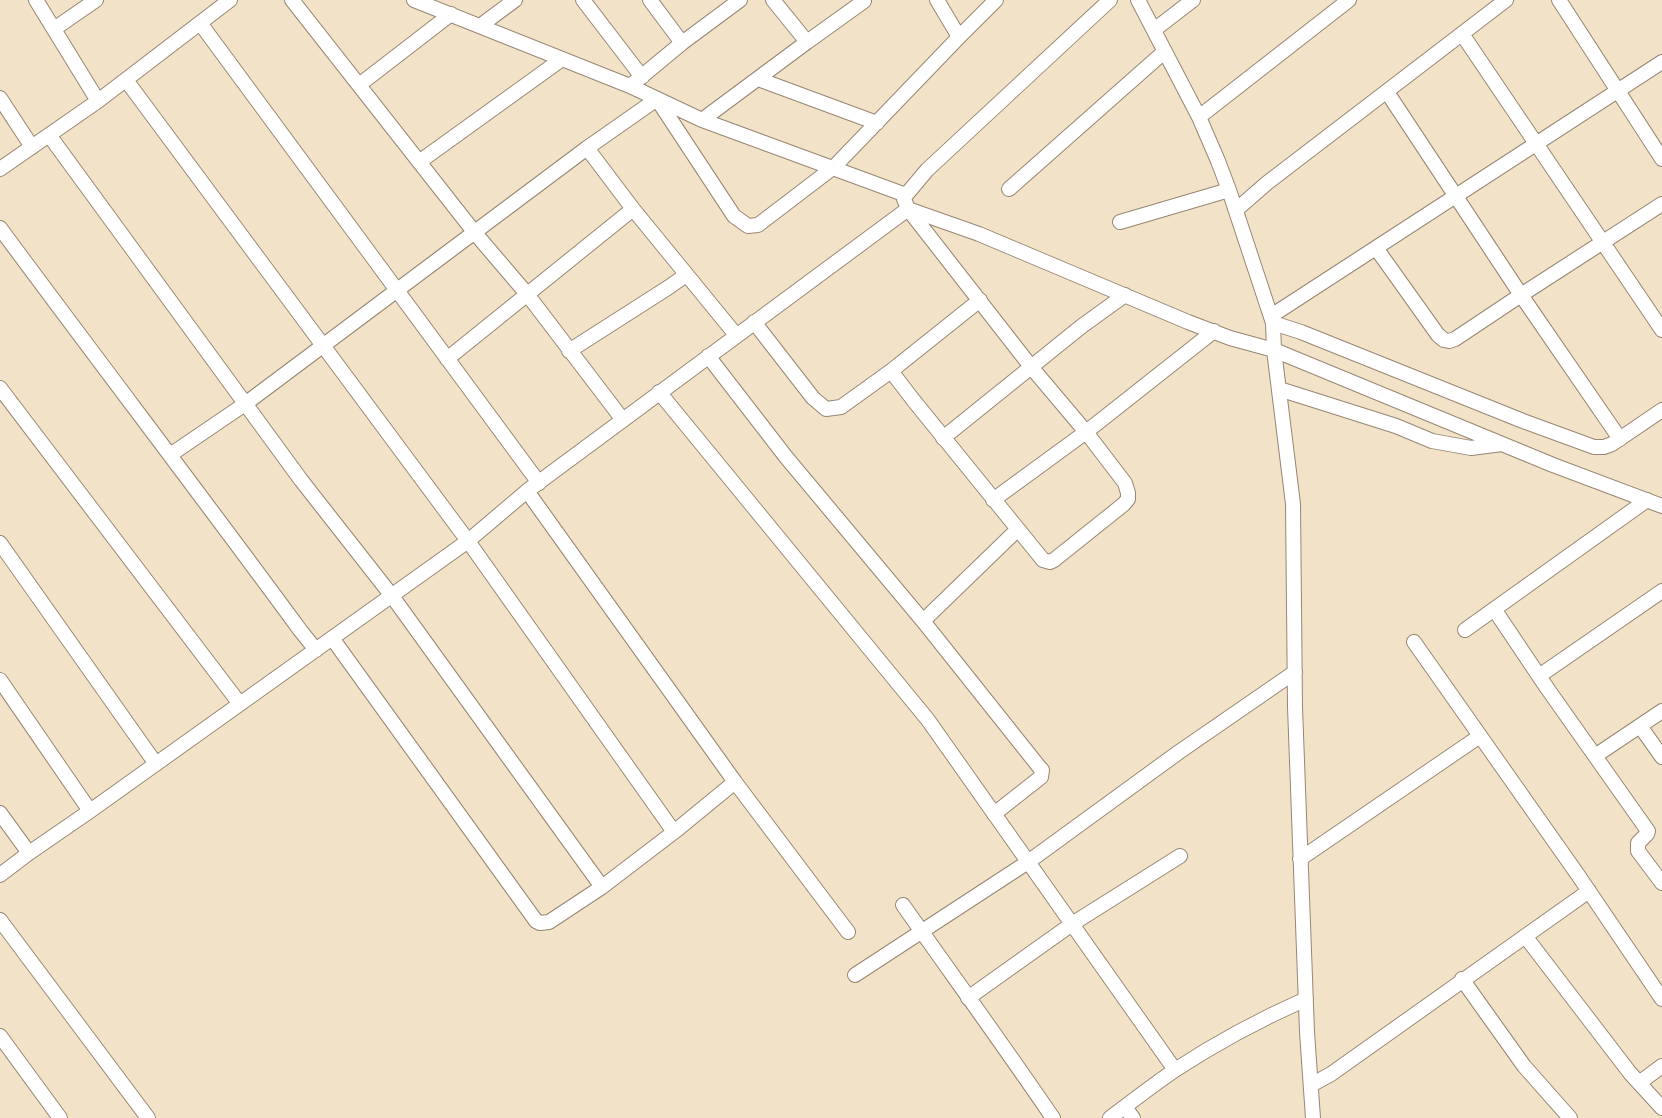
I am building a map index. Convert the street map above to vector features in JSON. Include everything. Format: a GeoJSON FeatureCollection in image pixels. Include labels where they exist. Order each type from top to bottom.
{"type":"FeatureCollection","features":[{"type":"Feature","properties":{"kind":"street"},"geometry":{"type":"LineString","coordinates":[[36,0],[98,101]]}},
{"type":"Feature","properties":{"kind":"street"},"geometry":{"type":"LineString","coordinates":[[54,29],[96,0]]}},
{"type":"Feature","properties":{"kind":"street"},"geometry":{"type":"LineString","coordinates":[[0,169],[98,101],[230,0]]}},
{"type":"Feature","properties":{"kind":"street"},"geometry":{"type":"LineString","coordinates":[[292,0],[419,162],[527,294],[623,420]]}},
{"type":"Feature","properties":{"kind":"street"},"geometry":{"type":"LineString","coordinates":[[414,0],[630,86],[702,120],[906,195]]}},
{"type":"Feature","properties":{"kind":"street"},"geometry":{"type":"LineString","coordinates":[[480,26],[515,0]]}},
{"type":"Feature","properties":{"kind":"street"},"geometry":{"type":"LineString","coordinates":[[583,0],[642,77]]}},
{"type":"Feature","properties":{"kind":"street"},"geometry":{"type":"LineString","coordinates":[[650,0],[682,43]]}},
{"type":"Feature","properties":{"kind":"street"},"geometry":{"type":"LineString","coordinates":[[630,86],[682,43],[740,0]]}},
{"type":"Feature","properties":{"kind":"street"},"geometry":{"type":"LineString","coordinates":[[773,0],[807,42]]}},
{"type":"Feature","properties":{"kind":"street"},"geometry":{"type":"LineString","coordinates":[[938,0],[959,37]]}},
{"type":"Feature","properties":{"kind":"street"},"geometry":{"type":"LineString","coordinates":[[657,99],[734,216],[748,226],[753,227],[764,221],[834,167],[996,0]]}},
{"type":"Feature","properties":{"kind":"street"},"geometry":{"type":"LineString","coordinates":[[891,370],[1039,557],[1050,562],[1054,560],[1128,499],[1125,483],[908,210],[904,199],[927,170],[1110,0]]}},
{"type":"Feature","properties":{"kind":"street"},"geometry":{"type":"LineString","coordinates":[[1138,0],[1199,118],[1229,190],[1273,333],[1293,504],[1300,859],[1313,1118]]}},
{"type":"Feature","properties":{"kind":"street"},"geometry":{"type":"LineString","coordinates":[[1154,30],[1194,0]]}},
{"type":"Feature","properties":{"kind":"street"},"geometry":{"type":"LineString","coordinates":[[1199,118],[1349,0]]}},
{"type":"Feature","properties":{"kind":"street"},"geometry":{"type":"LineString","coordinates":[[1236,210],[1267,183],[1506,0]]}},
{"type":"Feature","properties":{"kind":"street"},"geometry":{"type":"LineString","coordinates":[[1559,0],[1662,159]]}},
{"type":"Feature","properties":{"kind":"street"},"geometry":{"type":"LineString","coordinates":[[702,120],[864,2]]}},
{"type":"Feature","properties":{"kind":"street"},"geometry":{"type":"LineString","coordinates":[[359,85],[451,14]]}},
{"type":"Feature","properties":{"kind":"street"},"geometry":{"type":"LineString","coordinates":[[200,23],[446,359],[735,782],[848,932]]}},
{"type":"Feature","properties":{"kind":"street"},"geometry":{"type":"LineString","coordinates":[[1462,34],[1662,330]]}},
{"type":"Feature","properties":{"kind":"street"},"geometry":{"type":"LineString","coordinates":[[1009,189],[1164,52]]}},
{"type":"Feature","properties":{"kind":"street"},"geometry":{"type":"LineString","coordinates":[[419,162],[562,59]]}},
{"type":"Feature","properties":{"kind":"street"},"geometry":{"type":"LineString","coordinates":[[1273,333],[1376,248],[1662,62]]}},
{"type":"Feature","properties":{"kind":"street"},"geometry":{"type":"LineString","coordinates":[[758,79],[877,123]]}},
{"type":"Feature","properties":{"kind":"street"},"geometry":{"type":"LineString","coordinates":[[126,80],[468,541],[674,832]]}},
{"type":"Feature","properties":{"kind":"street"},"geometry":{"type":"LineString","coordinates":[[1387,92],[1521,295],[1620,439]]}},
{"type":"Feature","properties":{"kind":"street"},"geometry":{"type":"LineString","coordinates":[[0,98],[32,147]]}},
{"type":"Feature","properties":{"kind":"street"},"geometry":{"type":"LineString","coordinates":[[170,454],[245,404],[587,148],[657,99]]}},
{"type":"Feature","properties":{"kind":"street"},"geometry":{"type":"LineString","coordinates":[[48,136],[301,480],[392,596],[602,887]]}},
{"type":"Feature","properties":{"kind":"street"},"geometry":{"type":"LineString","coordinates":[[587,148],[633,209],[736,336]]}},
{"type":"Feature","properties":{"kind":"street"},"geometry":{"type":"LineString","coordinates":[[1120,222],[1229,190]]}},
{"type":"Feature","properties":{"kind":"street"},"geometry":{"type":"LineString","coordinates":[[1376,248],[1438,335],[1446,341],[1455,339],[1662,204]]}},
{"type":"Feature","properties":{"kind":"street"},"geometry":{"type":"LineString","coordinates":[[446,359],[633,209]]}},
{"type":"Feature","properties":{"kind":"street"},"geometry":{"type":"LineString","coordinates":[[908,210],[979,234],[1214,332],[1301,332],[1523,421],[1594,447],[1604,447],[1620,439],[1662,410]]}},
{"type":"Feature","properties":{"kind":"street"},"geometry":{"type":"LineString","coordinates":[[0,875],[468,541],[533,487],[908,210]]}},
{"type":"Feature","properties":{"kind":"street"},"geometry":{"type":"LineString","coordinates":[[0,228],[316,650]]}},
{"type":"Feature","properties":{"kind":"street"},"geometry":{"type":"LineString","coordinates":[[569,351],[686,275]]}},
{"type":"Feature","properties":{"kind":"street"},"geometry":{"type":"LineString","coordinates":[[943,438],[1082,326],[1125,295]]}},
{"type":"Feature","properties":{"kind":"street"},"geometry":{"type":"LineString","coordinates":[[754,322],[813,398],[826,409],[841,407],[980,300]]}},
{"type":"Feature","properties":{"kind":"street"},"geometry":{"type":"LineString","coordinates":[[993,500],[1086,432],[1214,332]]}},
{"type":"Feature","properties":{"kind":"street"},"geometry":{"type":"LineString","coordinates":[[1273,333],[1503,444],[1552,465],[1662,506]]}},
{"type":"Feature","properties":{"kind":"street"},"geometry":{"type":"LineString","coordinates":[[708,356],[786,457],[1042,770],[1038,780],[994,814]]}},
{"type":"Feature","properties":{"kind":"street"},"geometry":{"type":"LineString","coordinates":[[0,388],[240,704]]}},
{"type":"Feature","properties":{"kind":"street"},"geometry":{"type":"LineString","coordinates":[[1279,389],[1396,426],[1432,441],[1470,448],[1503,444]]}},
{"type":"Feature","properties":{"kind":"street"},"geometry":{"type":"LineString","coordinates":[[660,392],[928,720],[1175,1070]]}},
{"type":"Feature","properties":{"kind":"street"},"geometry":{"type":"LineString","coordinates":[[1465,630],[1647,500]]}},
{"type":"Feature","properties":{"kind":"street"},"geometry":{"type":"LineString","coordinates":[[922,621],[1018,530]]}},
{"type":"Feature","properties":{"kind":"street"},"geometry":{"type":"LineString","coordinates":[[0,543],[156,764]]}},
{"type":"Feature","properties":{"kind":"street"},"geometry":{"type":"LineString","coordinates":[[1539,676],[1662,591]]}},
{"type":"Feature","properties":{"kind":"street"},"geometry":{"type":"LineString","coordinates":[[1494,610],[1648,831],[1648,834],[1638,843],[1638,851],[1662,883]]}},
{"type":"Feature","properties":{"kind":"street"},"geometry":{"type":"LineString","coordinates":[[332,638],[536,921],[540,923],[549,922],[602,887],[735,782]]}},
{"type":"Feature","properties":{"kind":"street"},"geometry":{"type":"LineString","coordinates":[[1414,642],[1589,891],[1662,999]]}},
{"type":"Feature","properties":{"kind":"street"},"geometry":{"type":"LineString","coordinates":[[855,975],[1028,862],[1179,752],[1295,672]]}},
{"type":"Feature","properties":{"kind":"street"},"geometry":{"type":"LineString","coordinates":[[0,680],[90,811]]}},
{"type":"Feature","properties":{"kind":"street"},"geometry":{"type":"LineString","coordinates":[[1595,756],[1662,711]]}},
{"type":"Feature","properties":{"kind":"street"},"geometry":{"type":"LineString","coordinates":[[1640,726],[1662,757]]}},
{"type":"Feature","properties":{"kind":"street"},"geometry":{"type":"LineString","coordinates":[[1300,859],[1480,736]]}},
{"type":"Feature","properties":{"kind":"street"},"geometry":{"type":"LineString","coordinates":[[0,813],[30,853]]}},
{"type":"Feature","properties":{"kind":"street"},"geometry":{"type":"LineString","coordinates":[[968,998],[1072,924],[1180,856]]}},
{"type":"Feature","properties":{"kind":"street"},"geometry":{"type":"LineString","coordinates":[[1311,1085],[1331,1074],[1462,979],[1589,891]]}},
{"type":"Feature","properties":{"kind":"street"},"geometry":{"type":"LineString","coordinates":[[902,905],[1053,1118]]}},
{"type":"Feature","properties":{"kind":"street"},"geometry":{"type":"LineString","coordinates":[[0,920],[148,1118]]}},
{"type":"Feature","properties":{"kind":"street"},"geometry":{"type":"LineString","coordinates":[[1525,936],[1639,1083],[1662,1108]]}},
{"type":"Feature","properties":{"kind":"street"},"geometry":{"type":"LineString","coordinates":[[1462,979],[1524,1066],[1570,1118]]}},
{"type":"Feature","properties":{"kind":"street"},"geometry":{"type":"LineString","coordinates":[[1110,1118],[1129,1112],[1175,1070],[1277,1012],[1306,999]]}},
{"type":"Feature","properties":{"kind":"street"},"geometry":{"type":"LineString","coordinates":[[0,1036],[60,1118]]}},
{"type":"Feature","properties":{"kind":"street"},"geometry":{"type":"LineString","coordinates":[[1639,1083],[1662,1066]]}}]}
